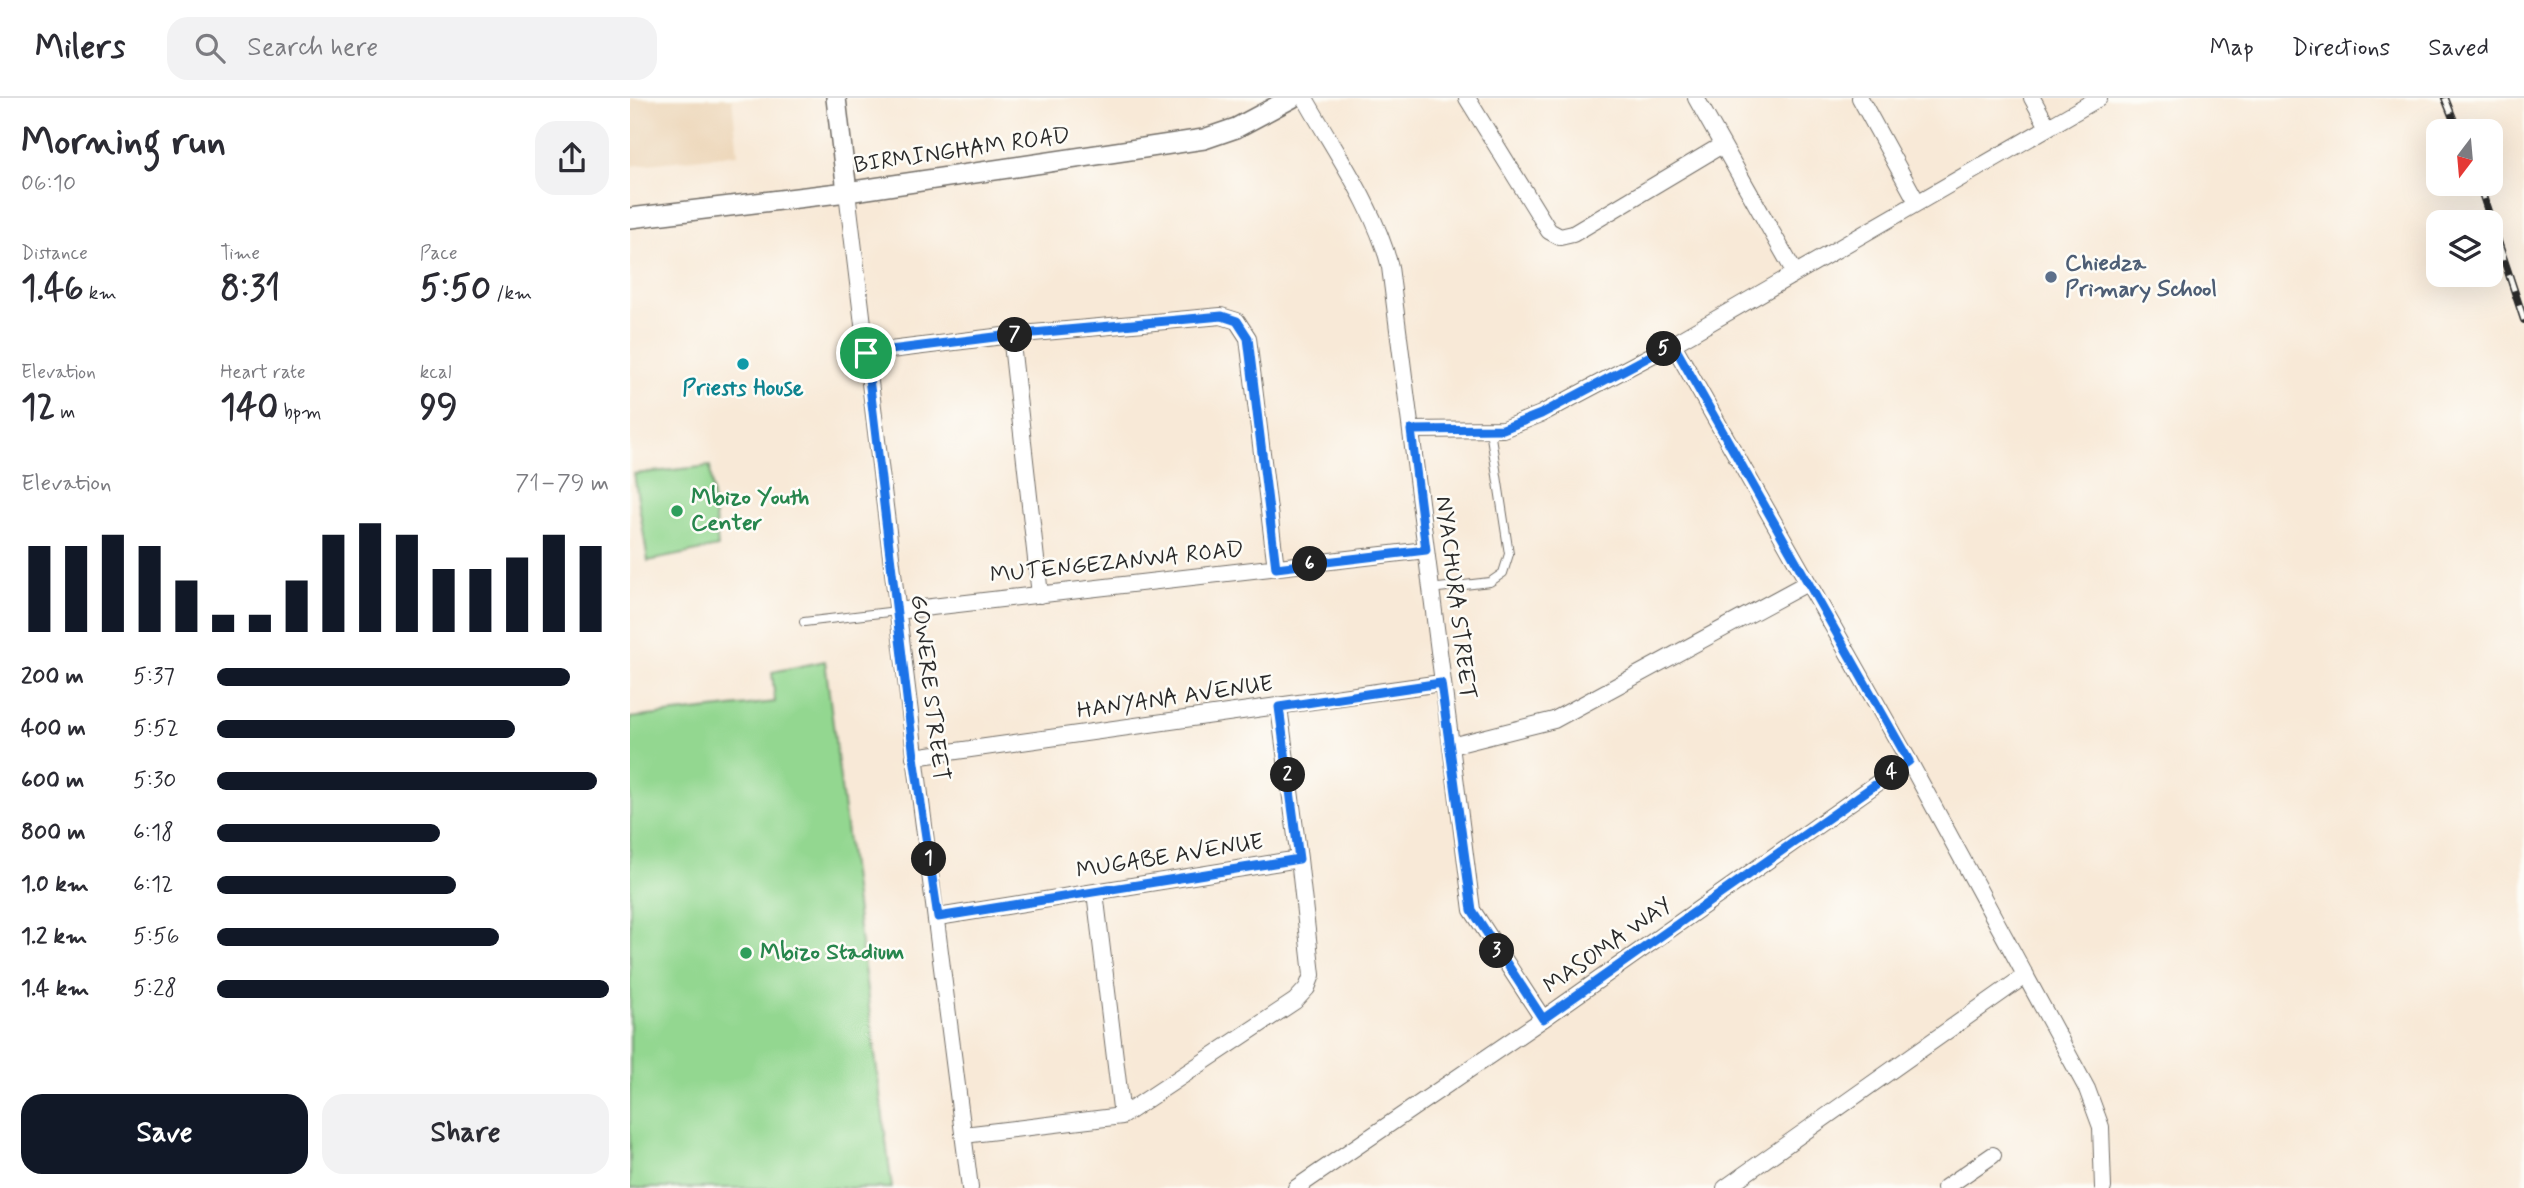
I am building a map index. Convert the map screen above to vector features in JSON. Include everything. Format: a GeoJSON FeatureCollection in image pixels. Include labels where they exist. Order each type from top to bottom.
{"type":"FeatureCollection","features":[{"type":"Feature","properties":{"kind":"street"},"geometry":{"type":"LineString","coordinates":[[836,98],[847,192]]}},
{"type":"Feature","properties":{"kind":"street","name":"BIRMINGHAM ROAD"},"geometry":{"type":"LineString","coordinates":[[630,218],[847,192],[1204,139],[1236,128],[1292,98]]}},
{"type":"Feature","properties":{"kind":"street","name":"NYACHURA STREET"},"geometry":{"type":"LineString","coordinates":[[1305,98],[1384,242],[1390,267],[1472,910],[1543,1019]]}},
{"type":"Feature","properties":{"kind":"street"},"geometry":{"type":"LineString","coordinates":[[1467,98],[1549,231],[1560,237],[1573,234],[1723,145]]}},
{"type":"Feature","properties":{"kind":"street"},"geometry":{"type":"LineString","coordinates":[[1696,98],[1796,273]]}},
{"type":"Feature","properties":{"kind":"street"},"geometry":{"type":"LineString","coordinates":[[1860,98],[1917,202]]}},
{"type":"Feature","properties":{"kind":"street"},"geometry":{"type":"LineString","coordinates":[[2032,98],[2048,127]]}},
{"type":"Feature","properties":{"kind":"street"},"geometry":{"type":"LineString","coordinates":[[1411,430],[1503,429],[1541,414],[1673,344],[2099,98]]}},
{"type":"Feature","properties":{"kind":"street","name":"GOWERE STREET"},"geometry":{"type":"LineString","coordinates":[[847,192],[914,757],[938,917],[970,1188]]}},
{"type":"Feature","properties":{"kind":"street"},"geometry":{"type":"LineString","coordinates":[[866,353],[1011,335],[1222,316],[1237,321],[1248,338],[1276,568]]}},
{"type":"Feature","properties":{"kind":"street"},"geometry":{"type":"LineString","coordinates":[[1011,335],[1040,595]]}},
{"type":"Feature","properties":{"kind":"street"},"geometry":{"type":"LineString","coordinates":[[1673,344],[1909,761],[2087,1089],[2101,1128],[2103,1188]]}},
{"type":"Feature","properties":{"kind":"street","name":"MUTENGEZANWA ROAD"},"geometry":{"type":"LineString","coordinates":[[897,611],[1426,550]]}},
{"type":"Feature","properties":{"kind":"street"},"geometry":{"type":"LineString","coordinates":[[1451,746],[1554,720],[1807,583]]}},
{"type":"Feature","properties":{"kind":"street","name":"HANYANA AVENUE"},"geometry":{"type":"LineString","coordinates":[[914,757],[1441,683]]}},
{"type":"Feature","properties":{"kind":"street","name":"MUGABE AVENUE"},"geometry":{"type":"LineString","coordinates":[[938,917],[1299,859],[1279,707]]}},
{"type":"Feature","properties":{"kind":"street","name":"MASOMA WAY"},"geometry":{"type":"LineString","coordinates":[[1296,1188],[1543,1019],[1909,761]]}},
{"type":"Feature","properties":{"kind":"street"},"geometry":{"type":"LineString","coordinates":[[964,1135],[1122,1116],[1295,1000],[1307,988],[1312,975],[1299,859]]}},
{"type":"Feature","properties":{"kind":"street"},"geometry":{"type":"LineString","coordinates":[[1095,892],[1122,1116]]}},
{"type":"Feature","properties":{"kind":"street"},"geometry":{"type":"LineString","coordinates":[[1731,1186],[2026,975]]}},
{"type":"Feature","properties":{"kind":"street"},"geometry":{"type":"LineString","coordinates":[[1945,1188],[1993,1155]]}},
{"type":"Feature","properties":{"kind":"lane"},"geometry":{"type":"LineString","coordinates":[[1430,589],[1490,582],[1503,573],[1508,554],[1490,430]]}},
{"type":"Feature","properties":{"kind":"lane"},"geometry":{"type":"LineString","coordinates":[[804,622],[897,611]]}},
{"type":"Feature","properties":{"kind":"shaded area"},"geometry":{"type":"Polygon","coordinates":[[[630,98],[732,98],[738,154],[630,166],[630,98]]]}},
{"type":"Feature","properties":{"kind":"green space","name":"Mbizo Youth Center"},"geometry":{"type":"Polygon","coordinates":[[[710,466],[718,547],[648,561],[634,474],[710,466]]]}},
{"type":"Feature","properties":{"kind":"green space","name":"Mbizo Stadium"},"geometry":{"type":"Polygon","coordinates":[[[825,661],[892,1188],[630,1188],[630,718],[775,702],[772,672],[825,661]]]}},
{"type":"Feature","properties":{"kind":"railway"},"geometry":{"type":"LineString","coordinates":[[2445,98],[2453,119]]}},
{"type":"Feature","properties":{"kind":"railway"},"geometry":{"type":"LineString","coordinates":[[2483,196],[2524,320]]}},
{"type":"Feature","properties":{"kind":"place","name":"Chiedza Primary School"},"geometry":{"type":"Point","coordinates":[2051,277]}},
{"type":"Feature","properties":{"kind":"place","name":"Priests House"},"geometry":{"type":"Point","coordinates":[743,364]}},
{"type":"Feature","properties":{"kind":"place","name":"Mbizo Youth Center"},"geometry":{"type":"Point","coordinates":[677,511]}},
{"type":"Feature","properties":{"kind":"place","name":"Mbizo Stadium"},"geometry":{"type":"Point","coordinates":[746,953]}},
{"type":"Feature","properties":{"kind":"route"},"geometry":{"type":"LineString","coordinates":[[1222,316],[1237,321],[1248,338],[1276,568],[1426,550],[1411,430],[1503,429],[1541,414],[1673,344],[1909,761],[1543,1019],[1481,928],[1472,910],[1441,683],[1279,707],[1299,859],[938,917],[914,757],[866,353],[1011,335],[1222,316]]}}]}
